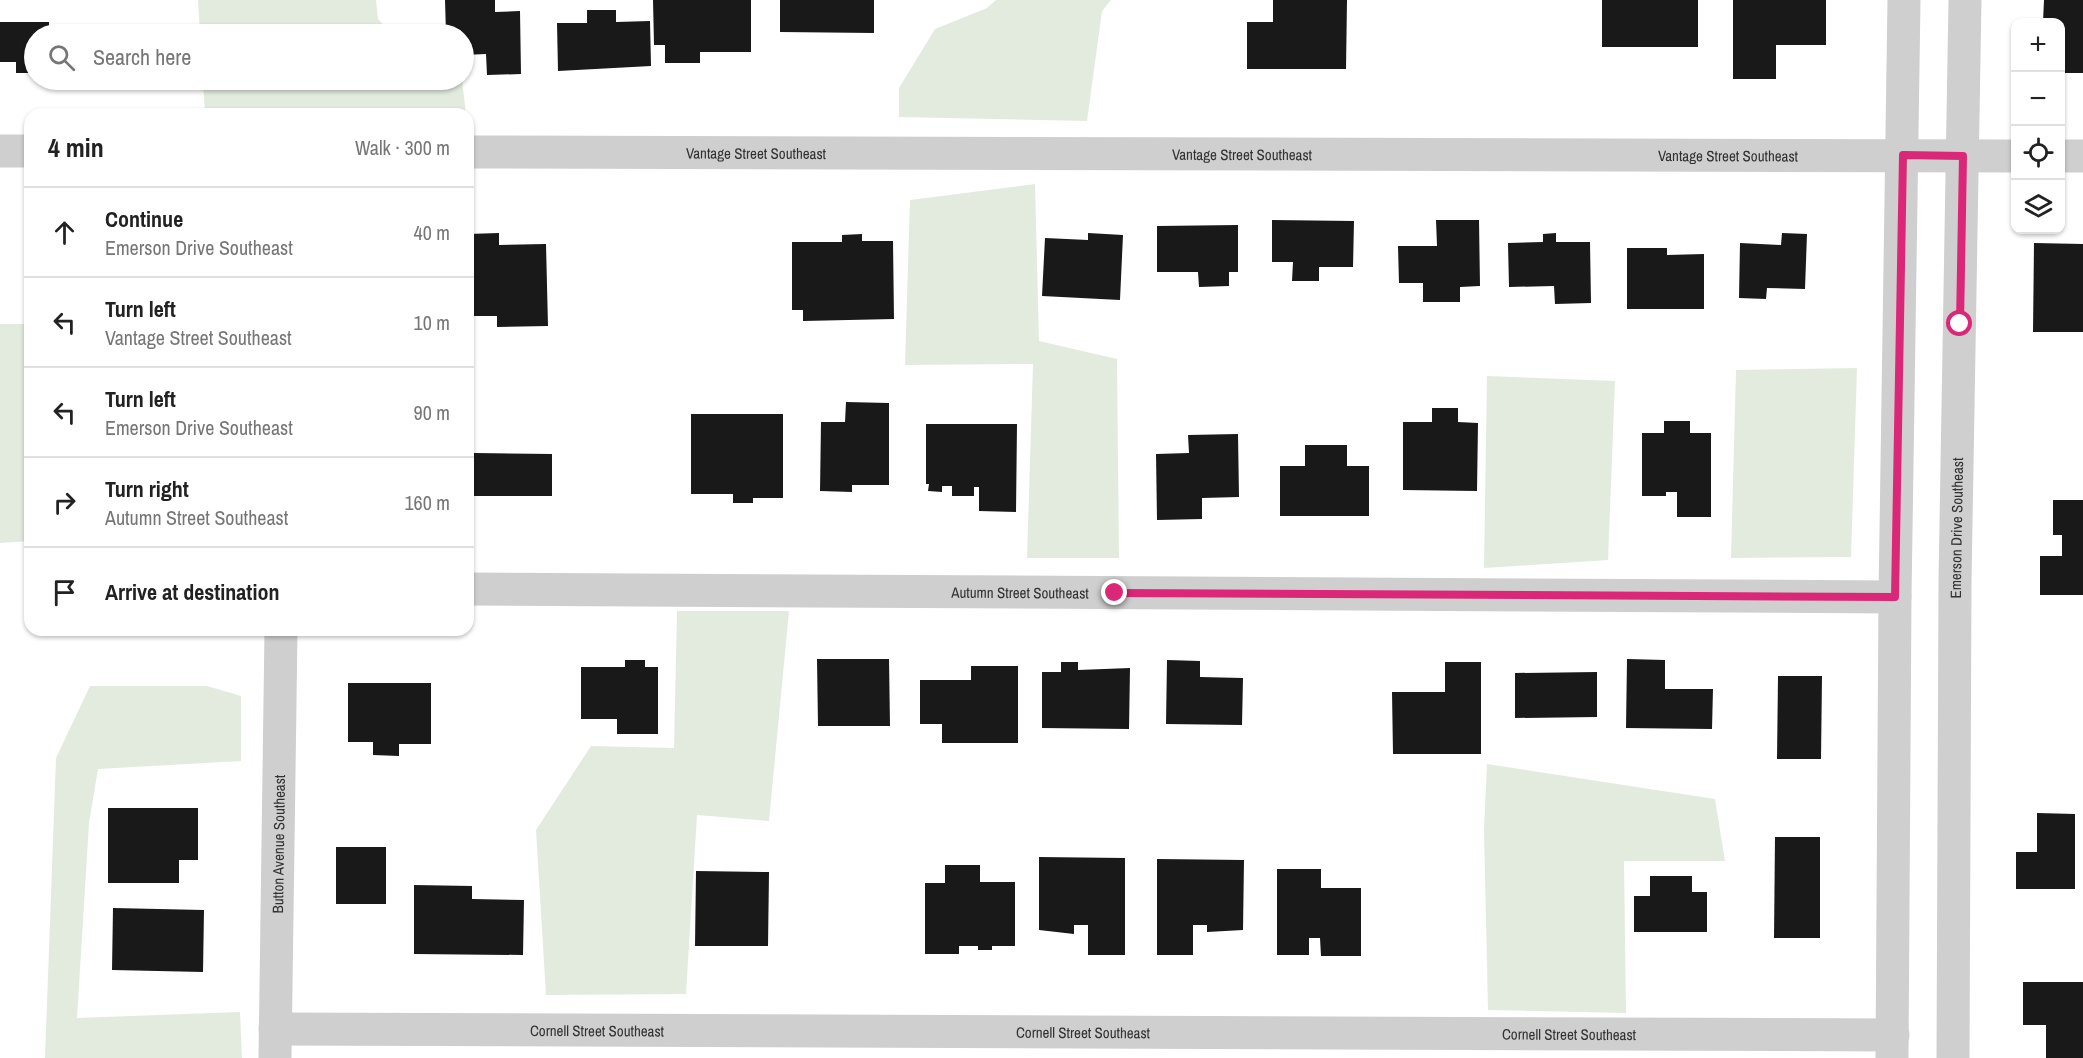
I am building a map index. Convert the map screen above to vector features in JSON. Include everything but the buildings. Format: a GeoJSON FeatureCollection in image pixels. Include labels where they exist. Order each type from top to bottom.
{"type":"FeatureCollection","features":[{"type":"Feature","properties":{"kind":"street"},"geometry":{"type":"LineString","coordinates":[[1892,1046],[1895,597],[1904,0]]}},
{"type":"Feature","properties":{"kind":"street","name":"Emerson Drive Southeast"},"geometry":{"type":"LineString","coordinates":[[1953,1058],[1955,582],[1965,0]]}},
{"type":"Feature","properties":{"kind":"street"},"geometry":{"type":"LineString","coordinates":[[0,151],[24,151]]}},
{"type":"Feature","properties":{"kind":"street","name":"Vantage Street Southeast"},"geometry":{"type":"LineString","coordinates":[[474,152],[2011,156]]}},
{"type":"Feature","properties":{"kind":"street"},"geometry":{"type":"LineString","coordinates":[[2065,156],[2083,156]]}},
{"type":"Feature","properties":{"kind":"street","name":"Autumn Street Southeast"},"geometry":{"type":"LineString","coordinates":[[474,589],[1895,597]]}},
{"type":"Feature","properties":{"kind":"street","name":"Button Avenue Southeast"},"geometry":{"type":"LineString","coordinates":[[275,1043],[281,636]]}},
{"type":"Feature","properties":{"kind":"street","name":"Cornell Street Southeast"},"geometry":{"type":"LineString","coordinates":[[275,1043],[1892,1046]]}},
{"type":"Feature","properties":{"kind":"shaded area"},"geometry":{"type":"Polygon","coordinates":[[[198,0],[376,0],[378,19],[383,24],[199,24],[198,0]]]}},
{"type":"Feature","properties":{"kind":"shaded area"},"geometry":{"type":"Polygon","coordinates":[[[996,0],[1111,0],[1102,11],[1087,121],[899,117],[899,88],[935,29],[987,8],[996,0]]]}},
{"type":"Feature","properties":{"kind":"shaded area"},"geometry":{"type":"Polygon","coordinates":[[[204,90],[463,90],[465,108],[205,108],[204,90]]]}},
{"type":"Feature","properties":{"kind":"shaded area"},"geometry":{"type":"Polygon","coordinates":[[[1035,184],[1039,341],[1117,359],[1119,558],[1027,558],[1033,364],[905,365],[910,200],[1035,184]]]}},
{"type":"Feature","properties":{"kind":"shaded area"},"geometry":{"type":"Polygon","coordinates":[[[0,324],[24,324],[24,541],[0,543],[0,324]]]}},
{"type":"Feature","properties":{"kind":"shaded area"},"geometry":{"type":"Polygon","coordinates":[[[1857,368],[1851,557],[1731,558],[1736,370],[1857,368]]]}},
{"type":"Feature","properties":{"kind":"shaded area"},"geometry":{"type":"Polygon","coordinates":[[[1487,376],[1615,381],[1608,560],[1484,568],[1487,376]]]}},
{"type":"Feature","properties":{"kind":"shaded area"},"geometry":{"type":"Polygon","coordinates":[[[677,611],[789,611],[769,821],[697,815],[686,994],[546,995],[536,830],[591,746],[674,748],[677,611]]]}},
{"type":"Feature","properties":{"kind":"shaded area"},"geometry":{"type":"Polygon","coordinates":[[[90,686],[207,686],[241,696],[241,761],[98,769],[89,823],[77,1018],[240,1012],[242,1058],[45,1058],[56,758],[90,686]]]}},
{"type":"Feature","properties":{"kind":"shaded area"},"geometry":{"type":"Polygon","coordinates":[[[1487,764],[1715,799],[1725,861],[1624,861],[1626,1013],[1488,1010],[1484,829],[1487,764]]]}},
{"type":"Feature","properties":{"kind":"route"},"geometry":{"type":"LineString","coordinates":[[1115,593],[1895,597],[1903,155],[1963,156],[1960,324]]}}]}
